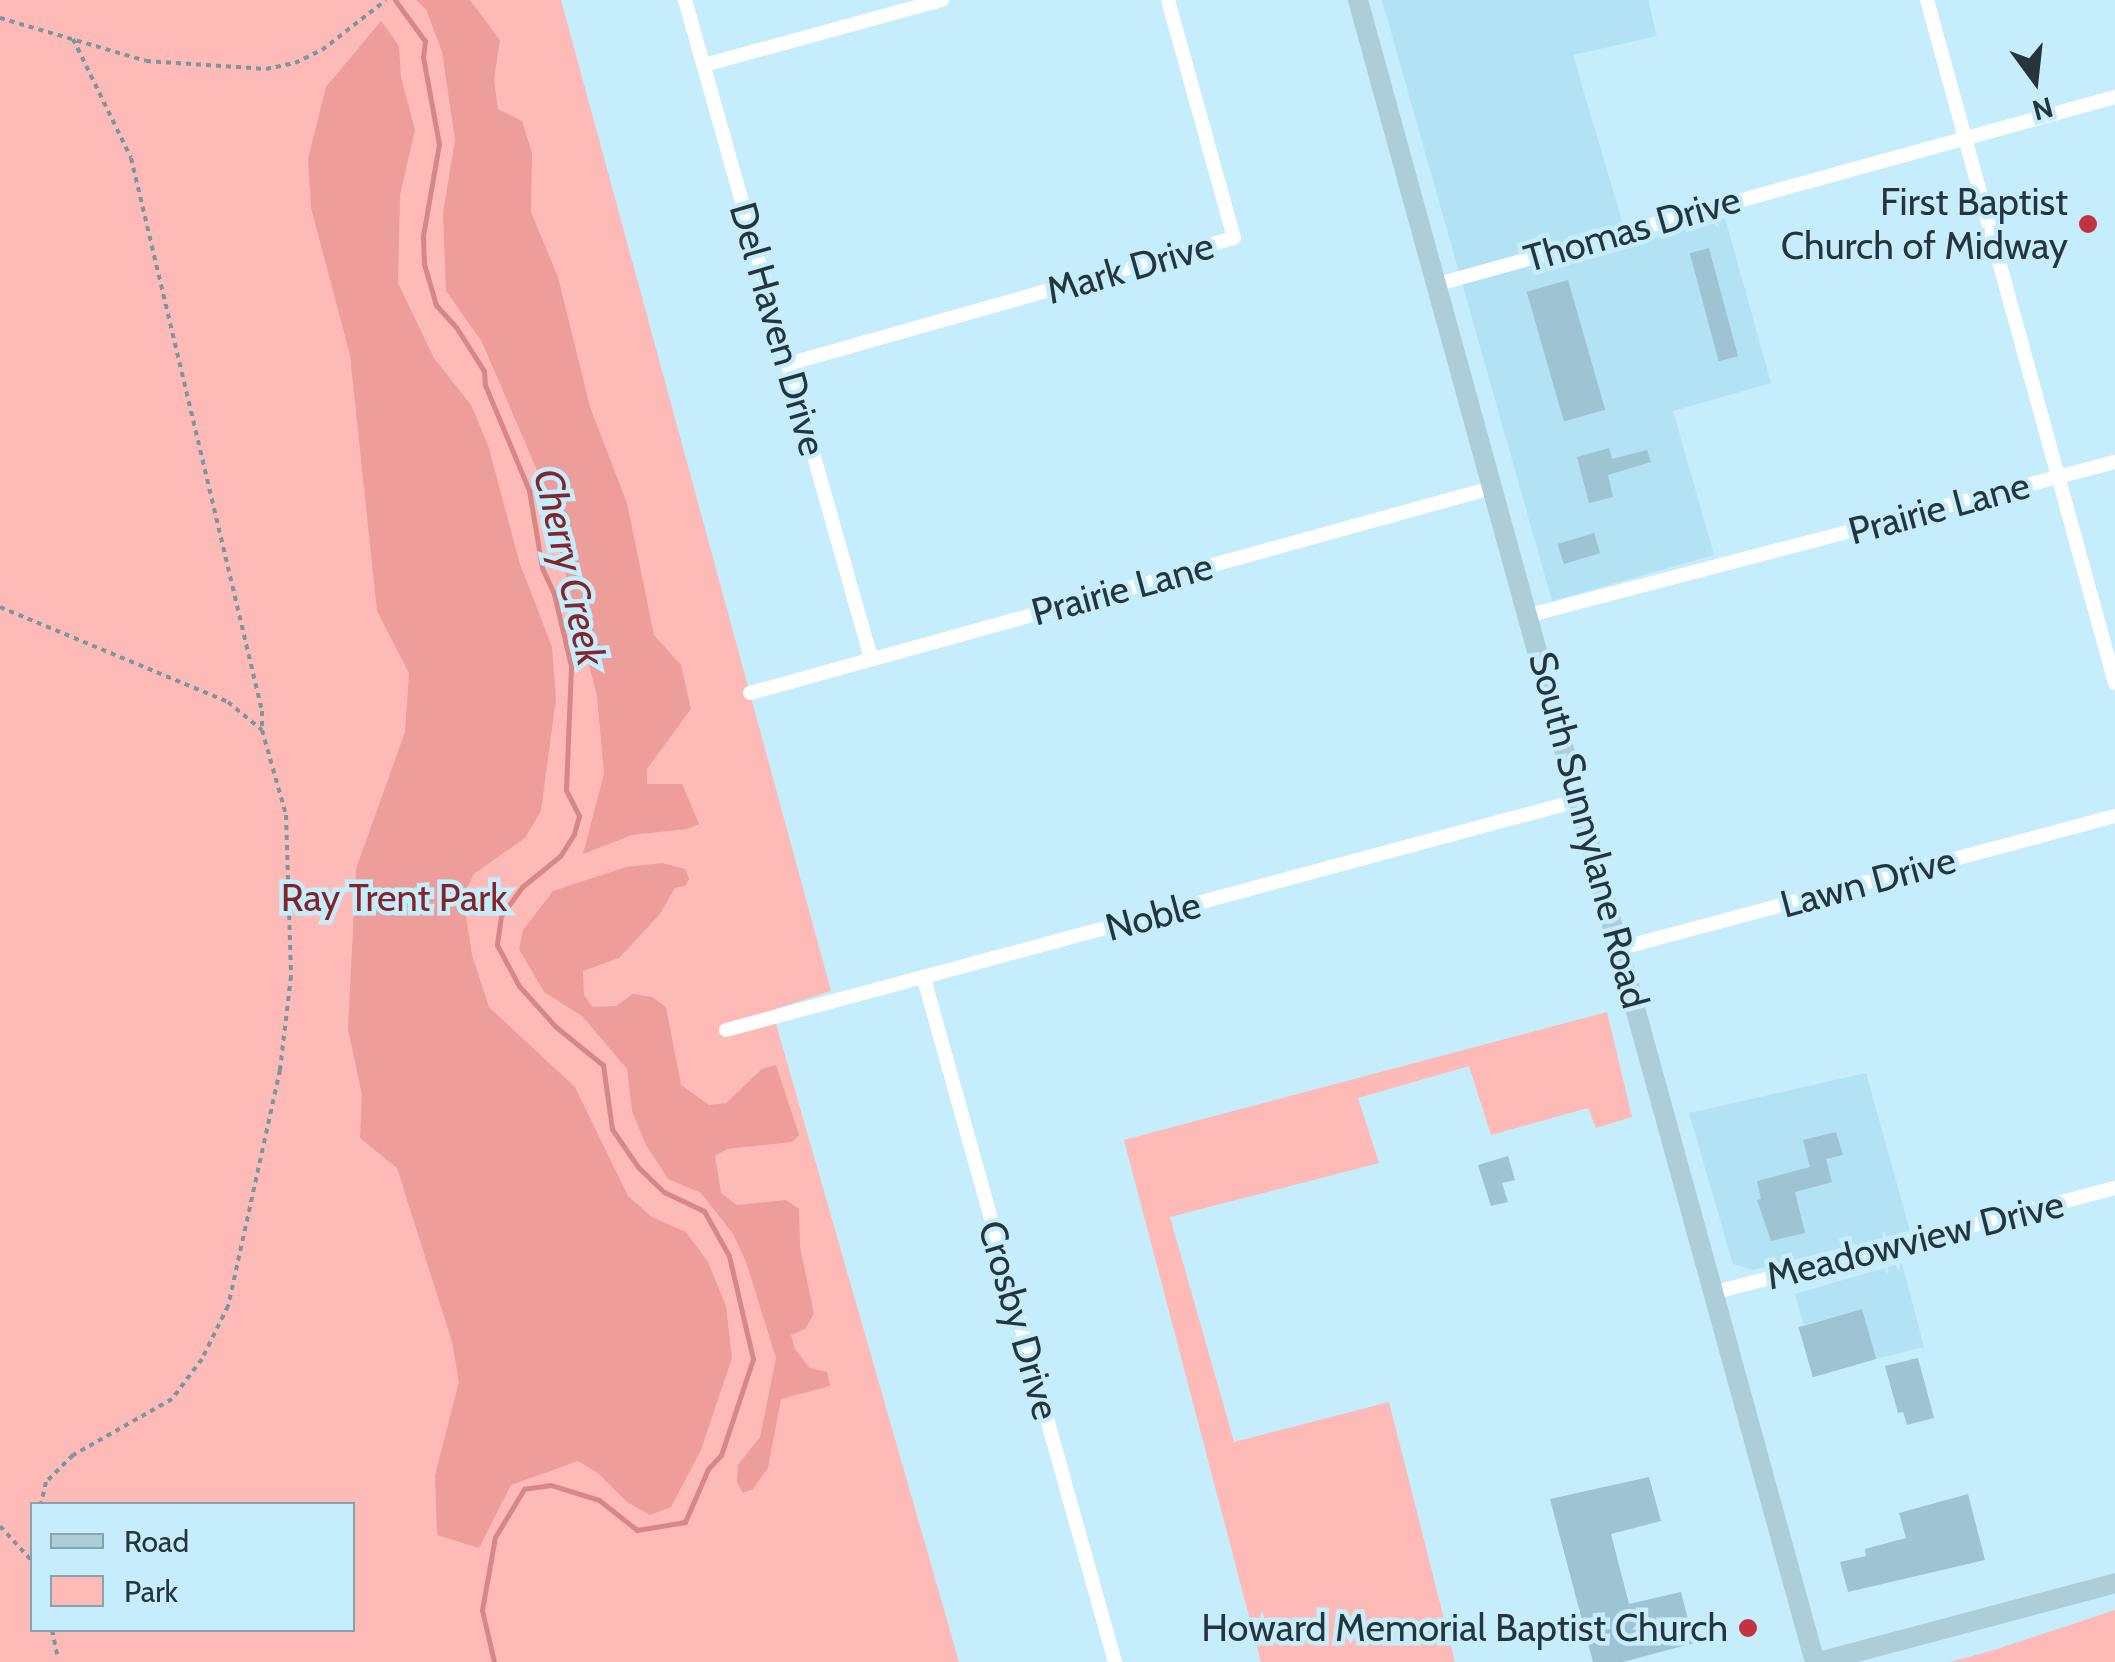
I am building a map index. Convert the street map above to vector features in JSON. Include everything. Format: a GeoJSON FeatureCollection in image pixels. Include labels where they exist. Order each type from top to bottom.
{"type":"FeatureCollection","features":[{"type":"Feature","properties":{"kind":"main road","name":"South Sunnylane Road"},"geometry":{"type":"LineString","coordinates":[[1358,0],[1817,1662]]}},
{"type":"Feature","properties":{"kind":"main road"},"geometry":{"type":"LineString","coordinates":[[1817,1662],[2115,1584]]}},
{"type":"Feature","properties":{"kind":"street","name":"Del Haven Drive"},"geometry":{"type":"LineString","coordinates":[[685,0],[871,658]]}},
{"type":"Feature","properties":{"kind":"street"},"geometry":{"type":"LineString","coordinates":[[704,65],[942,0]]}},
{"type":"Feature","properties":{"kind":"street","name":"Mark Drive"},"geometry":{"type":"LineString","coordinates":[[788,364],[1234,238],[1168,0]]}},
{"type":"Feature","properties":{"kind":"street"},"geometry":{"type":"LineString","coordinates":[[1927,0],[2115,683]]}},
{"type":"Feature","properties":{"kind":"street","name":"Thomas Drive"},"geometry":{"type":"LineString","coordinates":[[1438,284],[2115,96]]}},
{"type":"Feature","properties":{"kind":"street","name":"Prairie Lane"},"geometry":{"type":"LineString","coordinates":[[1530,616],[2115,462]]}},
{"type":"Feature","properties":{"kind":"street","name":"Prairie Lane"},"geometry":{"type":"LineString","coordinates":[[750,692],[1495,486]]}},
{"type":"Feature","properties":{"kind":"street","name":"Noble"},"geometry":{"type":"LineString","coordinates":[[726,1030],[1580,800]]}},
{"type":"Feature","properties":{"kind":"street","name":"Lawn Drive"},"geometry":{"type":"LineString","coordinates":[[1621,948],[2115,816]]}},
{"type":"Feature","properties":{"kind":"street","name":"Crosby Drive"},"geometry":{"type":"LineString","coordinates":[[924,979],[1115,1662]]}},
{"type":"Feature","properties":{"kind":"street","name":"Meadowview Drive"},"geometry":{"type":"LineString","coordinates":[[1716,1292],[2115,1188]]}},
{"type":"Feature","properties":{"kind":"path"},"geometry":{"type":"LineString","coordinates":[[0,18],[146,61],[266,69],[308,57],[386,0]]}},
{"type":"Feature","properties":{"kind":"path"},"geometry":{"type":"LineString","coordinates":[[41,1502],[46,1482],[72,1455],[172,1399],[202,1359],[228,1306],[280,1070],[292,976],[286,815],[262,730],[262,711],[131,158],[72,39]]}},
{"type":"Feature","properties":{"kind":"path"},"geometry":{"type":"LineString","coordinates":[[0,608],[228,702],[262,730]]}},
{"type":"Feature","properties":{"kind":"path"},"geometry":{"type":"LineString","coordinates":[[0,1526],[30,1559]]}},
{"type":"Feature","properties":{"kind":"path"},"geometry":{"type":"LineString","coordinates":[[52,1632],[56,1654]]}},
{"type":"Feature","properties":{"kind":"shaded area"},"geometry":{"type":"Polygon","coordinates":[[[1382,0],[1648,0],[1657,36],[1573,55],[1629,245],[1725,218],[1771,383],[1673,411],[1714,555],[1552,601],[1382,0]]]}},
{"type":"Feature","properties":{"kind":"shaded area"},"geometry":{"type":"Polygon","coordinates":[[[1866,1073],[1910,1231],[1754,1270],[1733,1264],[1689,1113],[1866,1073]]]}},
{"type":"Feature","properties":{"kind":"shaded area"},"geometry":{"type":"Polygon","coordinates":[[[1902,1263],[1924,1347],[1876,1359],[1862,1309],[1804,1325],[1795,1294],[1902,1263]]]}},
{"type":"Feature","properties":{"kind":"green space","name":"Ray Trent Park"},"geometry":{"type":"Polygon","coordinates":[[[0,0],[561,0],[831,991],[772,1010],[959,1662],[0,1662],[0,0]]]}},
{"type":"Feature","properties":{"kind":"green space"},"geometry":{"type":"Polygon","coordinates":[[[416,0],[470,0],[500,40],[494,80],[498,109],[522,121],[532,153],[531,212],[558,277],[590,407],[627,503],[654,635],[681,665],[691,709],[647,769],[647,784],[682,784],[699,824],[687,829],[632,835],[583,854],[604,774],[597,696],[542,482],[482,342],[446,291],[443,213],[455,140],[442,52],[426,9],[416,0]]]}},
{"type":"Feature","properties":{"kind":"green space"},"geometry":{"type":"Polygon","coordinates":[[[381,21],[399,46],[401,77],[415,130],[400,195],[398,283],[434,358],[471,405],[488,445],[520,564],[552,647],[556,698],[541,811],[525,838],[474,874],[463,896],[472,955],[489,1007],[575,1087],[628,1196],[652,1217],[686,1232],[708,1262],[726,1306],[732,1358],[701,1450],[671,1507],[650,1515],[627,1502],[599,1474],[578,1461],[511,1485],[479,1548],[437,1535],[435,1475],[459,1382],[452,1342],[397,1168],[360,1138],[362,1095],[348,1029],[356,869],[405,732],[409,673],[377,611],[350,355],[311,208],[308,159],[326,87],[381,21]]]}},
{"type":"Feature","properties":{"kind":"green space"},"geometry":{"type":"Polygon","coordinates":[[[662,863],[685,869],[689,879],[685,886],[675,888],[660,914],[619,958],[583,971],[584,995],[593,1007],[616,1006],[633,994],[652,997],[666,1007],[681,1085],[709,1105],[726,1103],[762,1069],[776,1065],[799,1135],[792,1142],[727,1149],[715,1156],[721,1193],[737,1205],[786,1200],[799,1209],[800,1247],[814,1314],[805,1329],[791,1335],[795,1349],[810,1368],[827,1372],[830,1386],[781,1399],[768,1468],[753,1489],[743,1493],[737,1482],[738,1465],[760,1437],[776,1358],[746,1262],[733,1234],[701,1193],[668,1179],[645,1143],[632,1111],[627,1069],[582,1016],[544,992],[519,949],[523,930],[553,891],[626,867],[662,863]]]}},
{"type":"Feature","properties":{"kind":"green space"},"geometry":{"type":"Polygon","coordinates":[[[1607,1012],[1632,1117],[1596,1128],[1588,1108],[1491,1135],[1469,1066],[1358,1098],[1379,1163],[1170,1217],[1234,1442],[1389,1402],[1455,1662],[1261,1662],[1124,1140],[1607,1012]]]}},
{"type":"Feature","properties":{"kind":"green space"},"geometry":{"type":"Polygon","coordinates":[[[2115,1610],[2115,1662],[1950,1662],[1994,1650],[2115,1610]]]}},
{"type":"Feature","properties":{"kind":"building"},"geometry":{"type":"Polygon","coordinates":[[[1709,248],[1738,356],[1719,361],[1690,253],[1709,248]]]}},
{"type":"Feature","properties":{"kind":"building"},"geometry":{"type":"Polygon","coordinates":[[[1568,280],[1605,410],[1564,422],[1527,292],[1568,280]]]}},
{"type":"Feature","properties":{"kind":"building"},"geometry":{"type":"Polygon","coordinates":[[[1609,448],[1612,459],[1647,450],[1651,462],[1608,475],[1613,497],[1589,503],[1577,457],[1609,448]]]}},
{"type":"Feature","properties":{"kind":"building"},"geometry":{"type":"Polygon","coordinates":[[[1594,533],[1600,553],[1564,564],[1558,544],[1594,533]]]}},
{"type":"Feature","properties":{"kind":"building"},"geometry":{"type":"Polygon","coordinates":[[[1836,1132],[1843,1155],[1826,1159],[1832,1182],[1795,1192],[1805,1233],[1771,1241],[1757,1200],[1761,1199],[1757,1181],[1810,1167],[1803,1140],[1836,1132]]]}},
{"type":"Feature","properties":{"kind":"building"},"geometry":{"type":"Polygon","coordinates":[[[1508,1156],[1515,1180],[1502,1183],[1508,1202],[1491,1206],[1478,1165],[1508,1156]]]}},
{"type":"Feature","properties":{"kind":"building"},"geometry":{"type":"Polygon","coordinates":[[[1862,1309],[1876,1359],[1813,1377],[1799,1327],[1862,1309]]]}},
{"type":"Feature","properties":{"kind":"building"},"geometry":{"type":"Polygon","coordinates":[[[1918,1358],[1934,1418],[1907,1425],[1903,1412],[1898,1413],[1885,1366],[1918,1358]]]}},
{"type":"Feature","properties":{"kind":"building"},"geometry":{"type":"Polygon","coordinates":[[[1649,1477],[1661,1521],[1611,1534],[1629,1604],[1681,1592],[1694,1643],[1623,1662],[1593,1662],[1550,1499],[1649,1477]]]}},
{"type":"Feature","properties":{"kind":"building"},"geometry":{"type":"Polygon","coordinates":[[[1968,1494],[1985,1560],[1848,1592],[1840,1562],[1866,1556],[1865,1549],[1906,1538],[1899,1513],[1968,1494]]]}},
{"type":"Feature","properties":{"kind":"waterway","name":"Cherry Creek"},"geometry":{"type":"LineString","coordinates":[[395,0],[425,41],[423,57],[439,144],[423,236],[424,264],[436,305],[456,327],[484,371],[485,385],[529,490],[542,568],[554,594],[571,666],[566,790],[579,816],[574,834],[560,856],[522,887],[501,916],[497,945],[519,986],[556,1027],[603,1065],[612,1129],[638,1167],[664,1192],[704,1211],[729,1256],[753,1359],[721,1455],[708,1469],[685,1522],[637,1530],[599,1500],[551,1485],[524,1489],[495,1537],[482,1610],[494,1662]]}},
{"type":"Feature","properties":{"kind":"place","name":"First Baptist Church of Midway"},"geometry":{"type":"Point","coordinates":[2088,224]}},
{"type":"Feature","properties":{"kind":"place","name":"Howard Memorial Baptist Church"},"geometry":{"type":"Point","coordinates":[1748,1628]}}]}
